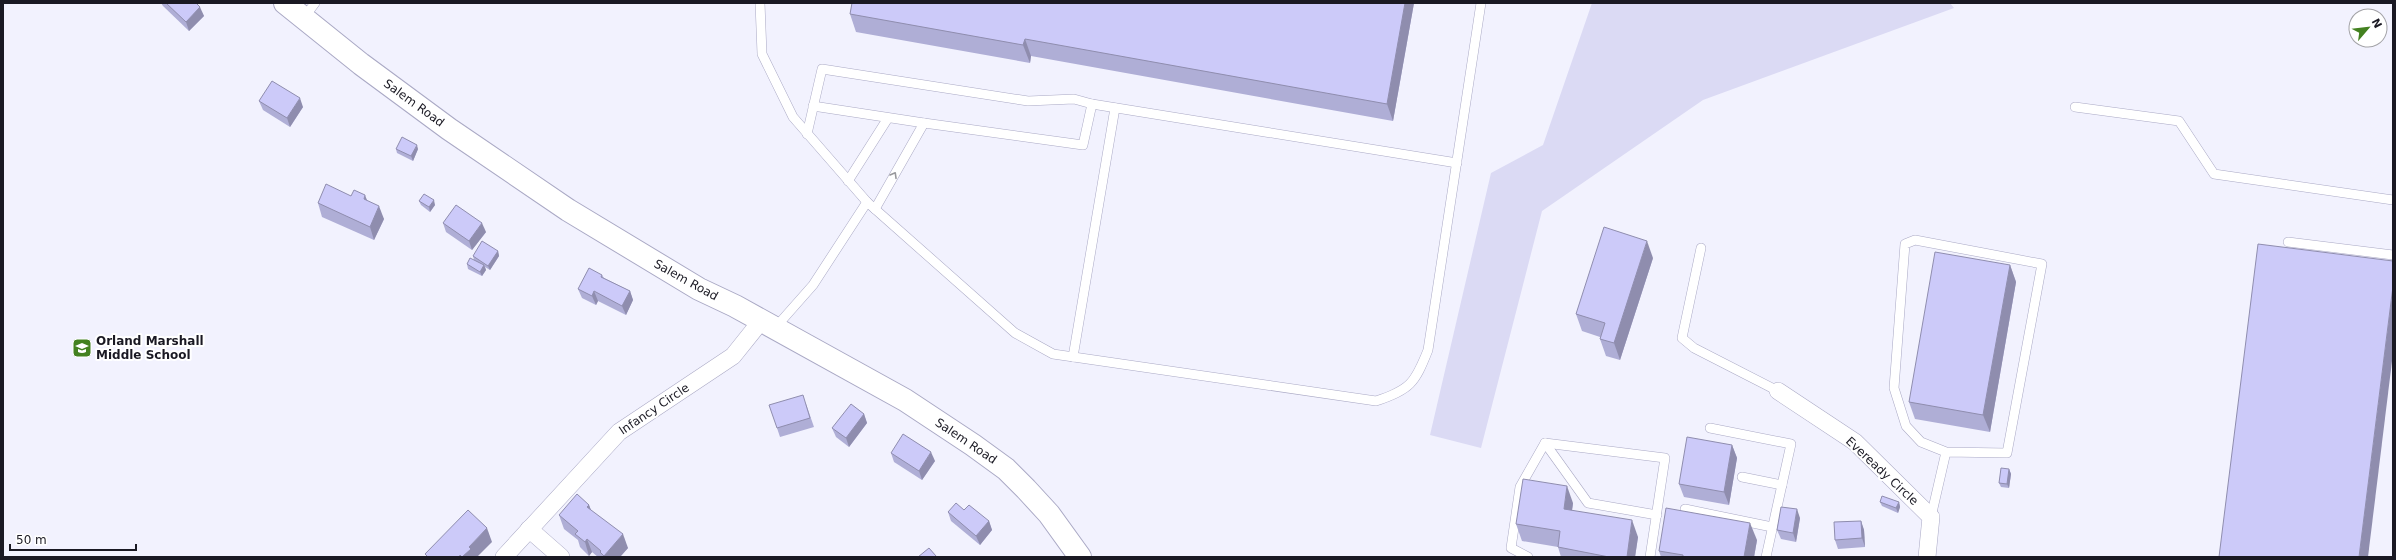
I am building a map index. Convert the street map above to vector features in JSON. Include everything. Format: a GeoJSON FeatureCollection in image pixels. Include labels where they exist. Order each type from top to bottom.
{"type":"FeatureCollection","features":[{"type":"Feature","properties":{"kind":"main road","name":"Salem Road"},"geometry":{"type":"LineString","coordinates":[[285,3],[309,11],[449,129],[568,210],[700,290],[735,306],[905,400],[995,461],[1021,484],[1049,514],[1080,557]]}},
{"type":"Feature","properties":{"kind":"street","name":"Infancy Circle"},"geometry":{"type":"LineString","coordinates":[[504,557],[619,432],[733,356],[767,325]]}},
{"type":"Feature","properties":{"kind":"street","name":"Eveready Circle"},"geometry":{"type":"LineString","coordinates":[[1778,391],[1855,442],[1931,517]]}},
{"type":"Feature","properties":{"kind":"street"},"geometry":{"type":"LineString","coordinates":[[1927,557],[1931,517]]}},
{"type":"Feature","properties":{"kind":"street"},"geometry":{"type":"LineString","coordinates":[[530,529],[561,557]]}},
{"type":"Feature","properties":{"kind":"lane"},"geometry":{"type":"LineString","coordinates":[[760,3],[762,54],[793,117],[867,202],[1015,333],[1053,354],[1376,400],[1392,396],[1410,386],[1421,370],[1428,350],[1481,3]]}},
{"type":"Feature","properties":{"kind":"lane"},"geometry":{"type":"LineString","coordinates":[[807,134],[822,70],[1028,101],[1074,99],[1115,108],[1457,163]]}},
{"type":"Feature","properties":{"kind":"lane"},"geometry":{"type":"LineString","coordinates":[[814,106],[888,118],[1083,145],[1092,104]]}},
{"type":"Feature","properties":{"kind":"lane"},"geometry":{"type":"LineString","coordinates":[[2075,107],[2179,121],[2214,174],[2393,200]]}},
{"type":"Feature","properties":{"kind":"lane"},"geometry":{"type":"LineString","coordinates":[[1073,357],[1115,108]]}},
{"type":"Feature","properties":{"kind":"lane"},"geometry":{"type":"LineString","coordinates":[[848,180],[888,118]]}},
{"type":"Feature","properties":{"kind":"lane"},"geometry":{"type":"LineString","coordinates":[[875,209],[924,123]]}},
{"type":"Feature","properties":{"kind":"lane"},"geometry":{"type":"LineString","coordinates":[[767,325],[814,285],[867,202]]}},
{"type":"Feature","properties":{"kind":"lane"},"geometry":{"type":"LineString","coordinates":[[1915,240],[2042,264],[2007,453],[1946,452],[1921,442],[1906,426],[1894,388],[1905,244],[1915,240]]}},
{"type":"Feature","properties":{"kind":"lane"},"geometry":{"type":"LineString","coordinates":[[2288,242],[2393,255]]}},
{"type":"Feature","properties":{"kind":"lane"},"geometry":{"type":"LineString","coordinates":[[1701,248],[1682,338],[1694,348],[1778,391]]}},
{"type":"Feature","properties":{"kind":"lane"},"geometry":{"type":"LineString","coordinates":[[1710,428],[1791,444],[1766,557]]}},
{"type":"Feature","properties":{"kind":"lane"},"geometry":{"type":"LineString","coordinates":[[1545,442],[1588,502],[1656,515]]}},
{"type":"Feature","properties":{"kind":"lane"},"geometry":{"type":"LineString","coordinates":[[1545,442],[1665,458],[1650,557]]}},
{"type":"Feature","properties":{"kind":"lane"},"geometry":{"type":"LineString","coordinates":[[1528,557],[1511,548],[1520,487],[1545,442]]}},
{"type":"Feature","properties":{"kind":"lane"},"geometry":{"type":"LineString","coordinates":[[1931,517],[1946,452]]}},
{"type":"Feature","properties":{"kind":"lane"},"geometry":{"type":"LineString","coordinates":[[1742,477],[1782,485]]}},
{"type":"Feature","properties":{"kind":"lane"},"geometry":{"type":"LineString","coordinates":[[1685,509],[1772,528]]}},
{"type":"Feature","properties":{"kind":"shaded area"},"geometry":{"type":"Polygon","coordinates":[[[1592,3],[1950,3],[1954,8],[1703,100],[1542,211],[1481,448],[1430,435],[1491,173],[1543,145],[1592,3]]]}},
{"type":"Feature","properties":{"kind":"building"},"geometry":{"type":"Polygon","coordinates":[[[166,3],[196,3],[200,7],[186,22],[166,3]]]}},
{"type":"Feature","properties":{"kind":"building"},"geometry":{"type":"Polygon","coordinates":[[[852,3],[1405,3],[1387,104],[1025,39],[1023,45],[850,14],[852,3]]]}},
{"type":"Feature","properties":{"kind":"building"},"geometry":{"type":"Polygon","coordinates":[[[272,81],[300,98],[287,118],[259,101],[272,81]]]}},
{"type":"Feature","properties":{"kind":"building"},"geometry":{"type":"Polygon","coordinates":[[[402,137],[417,145],[411,156],[396,149],[402,137]]]}},
{"type":"Feature","properties":{"kind":"building"},"geometry":{"type":"Polygon","coordinates":[[[326,184],[351,196],[354,190],[365,195],[364,199],[379,206],[370,227],[318,203],[326,184]]]}},
{"type":"Feature","properties":{"kind":"building"},"geometry":{"type":"Polygon","coordinates":[[[424,194],[434,200],[429,207],[419,201],[424,194]]]}},
{"type":"Feature","properties":{"kind":"building"},"geometry":{"type":"Polygon","coordinates":[[[456,205],[482,223],[469,241],[443,223],[456,205]]]}},
{"type":"Feature","properties":{"kind":"building"},"geometry":{"type":"Polygon","coordinates":[[[1604,227],[1647,241],[1614,343],[1600,339],[1605,323],[1576,314],[1604,227]]]}},
{"type":"Feature","properties":{"kind":"building"},"geometry":{"type":"Polygon","coordinates":[[[482,241],[498,251],[488,266],[473,256],[482,241]]]}},
{"type":"Feature","properties":{"kind":"building"},"geometry":{"type":"Polygon","coordinates":[[[2258,244],[2393,261],[2393,286],[2359,557],[2219,557],[2258,244]]]}},
{"type":"Feature","properties":{"kind":"building"},"geometry":{"type":"Polygon","coordinates":[[[1935,252],[2010,265],[1983,415],[1909,402],[1935,252]]]}},
{"type":"Feature","properties":{"kind":"building"},"geometry":{"type":"Polygon","coordinates":[[[470,258],[484,265],[480,272],[467,264],[470,258]]]}},
{"type":"Feature","properties":{"kind":"building"},"geometry":{"type":"Polygon","coordinates":[[[589,268],[602,275],[601,277],[630,291],[622,306],[594,291],[592,296],[578,289],[589,268]]]}},
{"type":"Feature","properties":{"kind":"building"},"geometry":{"type":"Polygon","coordinates":[[[803,395],[810,418],[777,428],[769,405],[803,395]]]}},
{"type":"Feature","properties":{"kind":"building"},"geometry":{"type":"Polygon","coordinates":[[[851,404],[864,414],[846,438],[832,428],[851,404]]]}},
{"type":"Feature","properties":{"kind":"building"},"geometry":{"type":"Polygon","coordinates":[[[903,434],[931,452],[919,471],[891,453],[903,434]]]}},
{"type":"Feature","properties":{"kind":"building"},"geometry":{"type":"Polygon","coordinates":[[[1687,437],[1732,445],[1724,492],[1679,484],[1687,437]]]}},
{"type":"Feature","properties":{"kind":"building"},"geometry":{"type":"Polygon","coordinates":[[[2001,468],[2009,469],[2007,484],[1999,483],[2001,468]]]}},
{"type":"Feature","properties":{"kind":"building"},"geometry":{"type":"Polygon","coordinates":[[[1523,479],[1567,486],[1564,509],[1632,520],[1627,557],[1609,557],[1558,547],[1560,531],[1516,524],[1523,479]]]}},
{"type":"Feature","properties":{"kind":"building"},"geometry":{"type":"Polygon","coordinates":[[[577,494],[589,505],[587,507],[623,534],[604,556],[600,552],[601,551],[587,539],[585,542],[575,534],[578,531],[559,515],[577,494]]]}},
{"type":"Feature","properties":{"kind":"building"},"geometry":{"type":"Polygon","coordinates":[[[1882,496],[1899,502],[1896,508],[1880,502],[1882,496]]]}},
{"type":"Feature","properties":{"kind":"building"},"geometry":{"type":"Polygon","coordinates":[[[956,503],[964,510],[969,505],[989,521],[976,536],[948,512],[956,503]]]}},
{"type":"Feature","properties":{"kind":"building"},"geometry":{"type":"Polygon","coordinates":[[[1781,507],[1797,509],[1793,533],[1777,530],[1781,507]]]}},
{"type":"Feature","properties":{"kind":"building"},"geometry":{"type":"Polygon","coordinates":[[[1666,508],[1750,523],[1744,557],[1683,557],[1683,555],[1659,551],[1666,508]]]}},
{"type":"Feature","properties":{"kind":"building"},"geometry":{"type":"Polygon","coordinates":[[[468,510],[487,528],[469,547],[471,549],[462,557],[460,555],[459,557],[428,557],[425,554],[468,510]]]}},
{"type":"Feature","properties":{"kind":"building"},"geometry":{"type":"Polygon","coordinates":[[[1861,521],[1862,538],[1835,540],[1834,522],[1861,521]]]}},
{"type":"Feature","properties":{"kind":"building"},"geometry":{"type":"Polygon","coordinates":[[[929,548],[936,556],[935,557],[918,557],[929,548]]]}},
{"type":"Feature","properties":{"kind":"place","name":"Orland Marshall Middle School"},"geometry":{"type":"Point","coordinates":[82,348]}}]}
